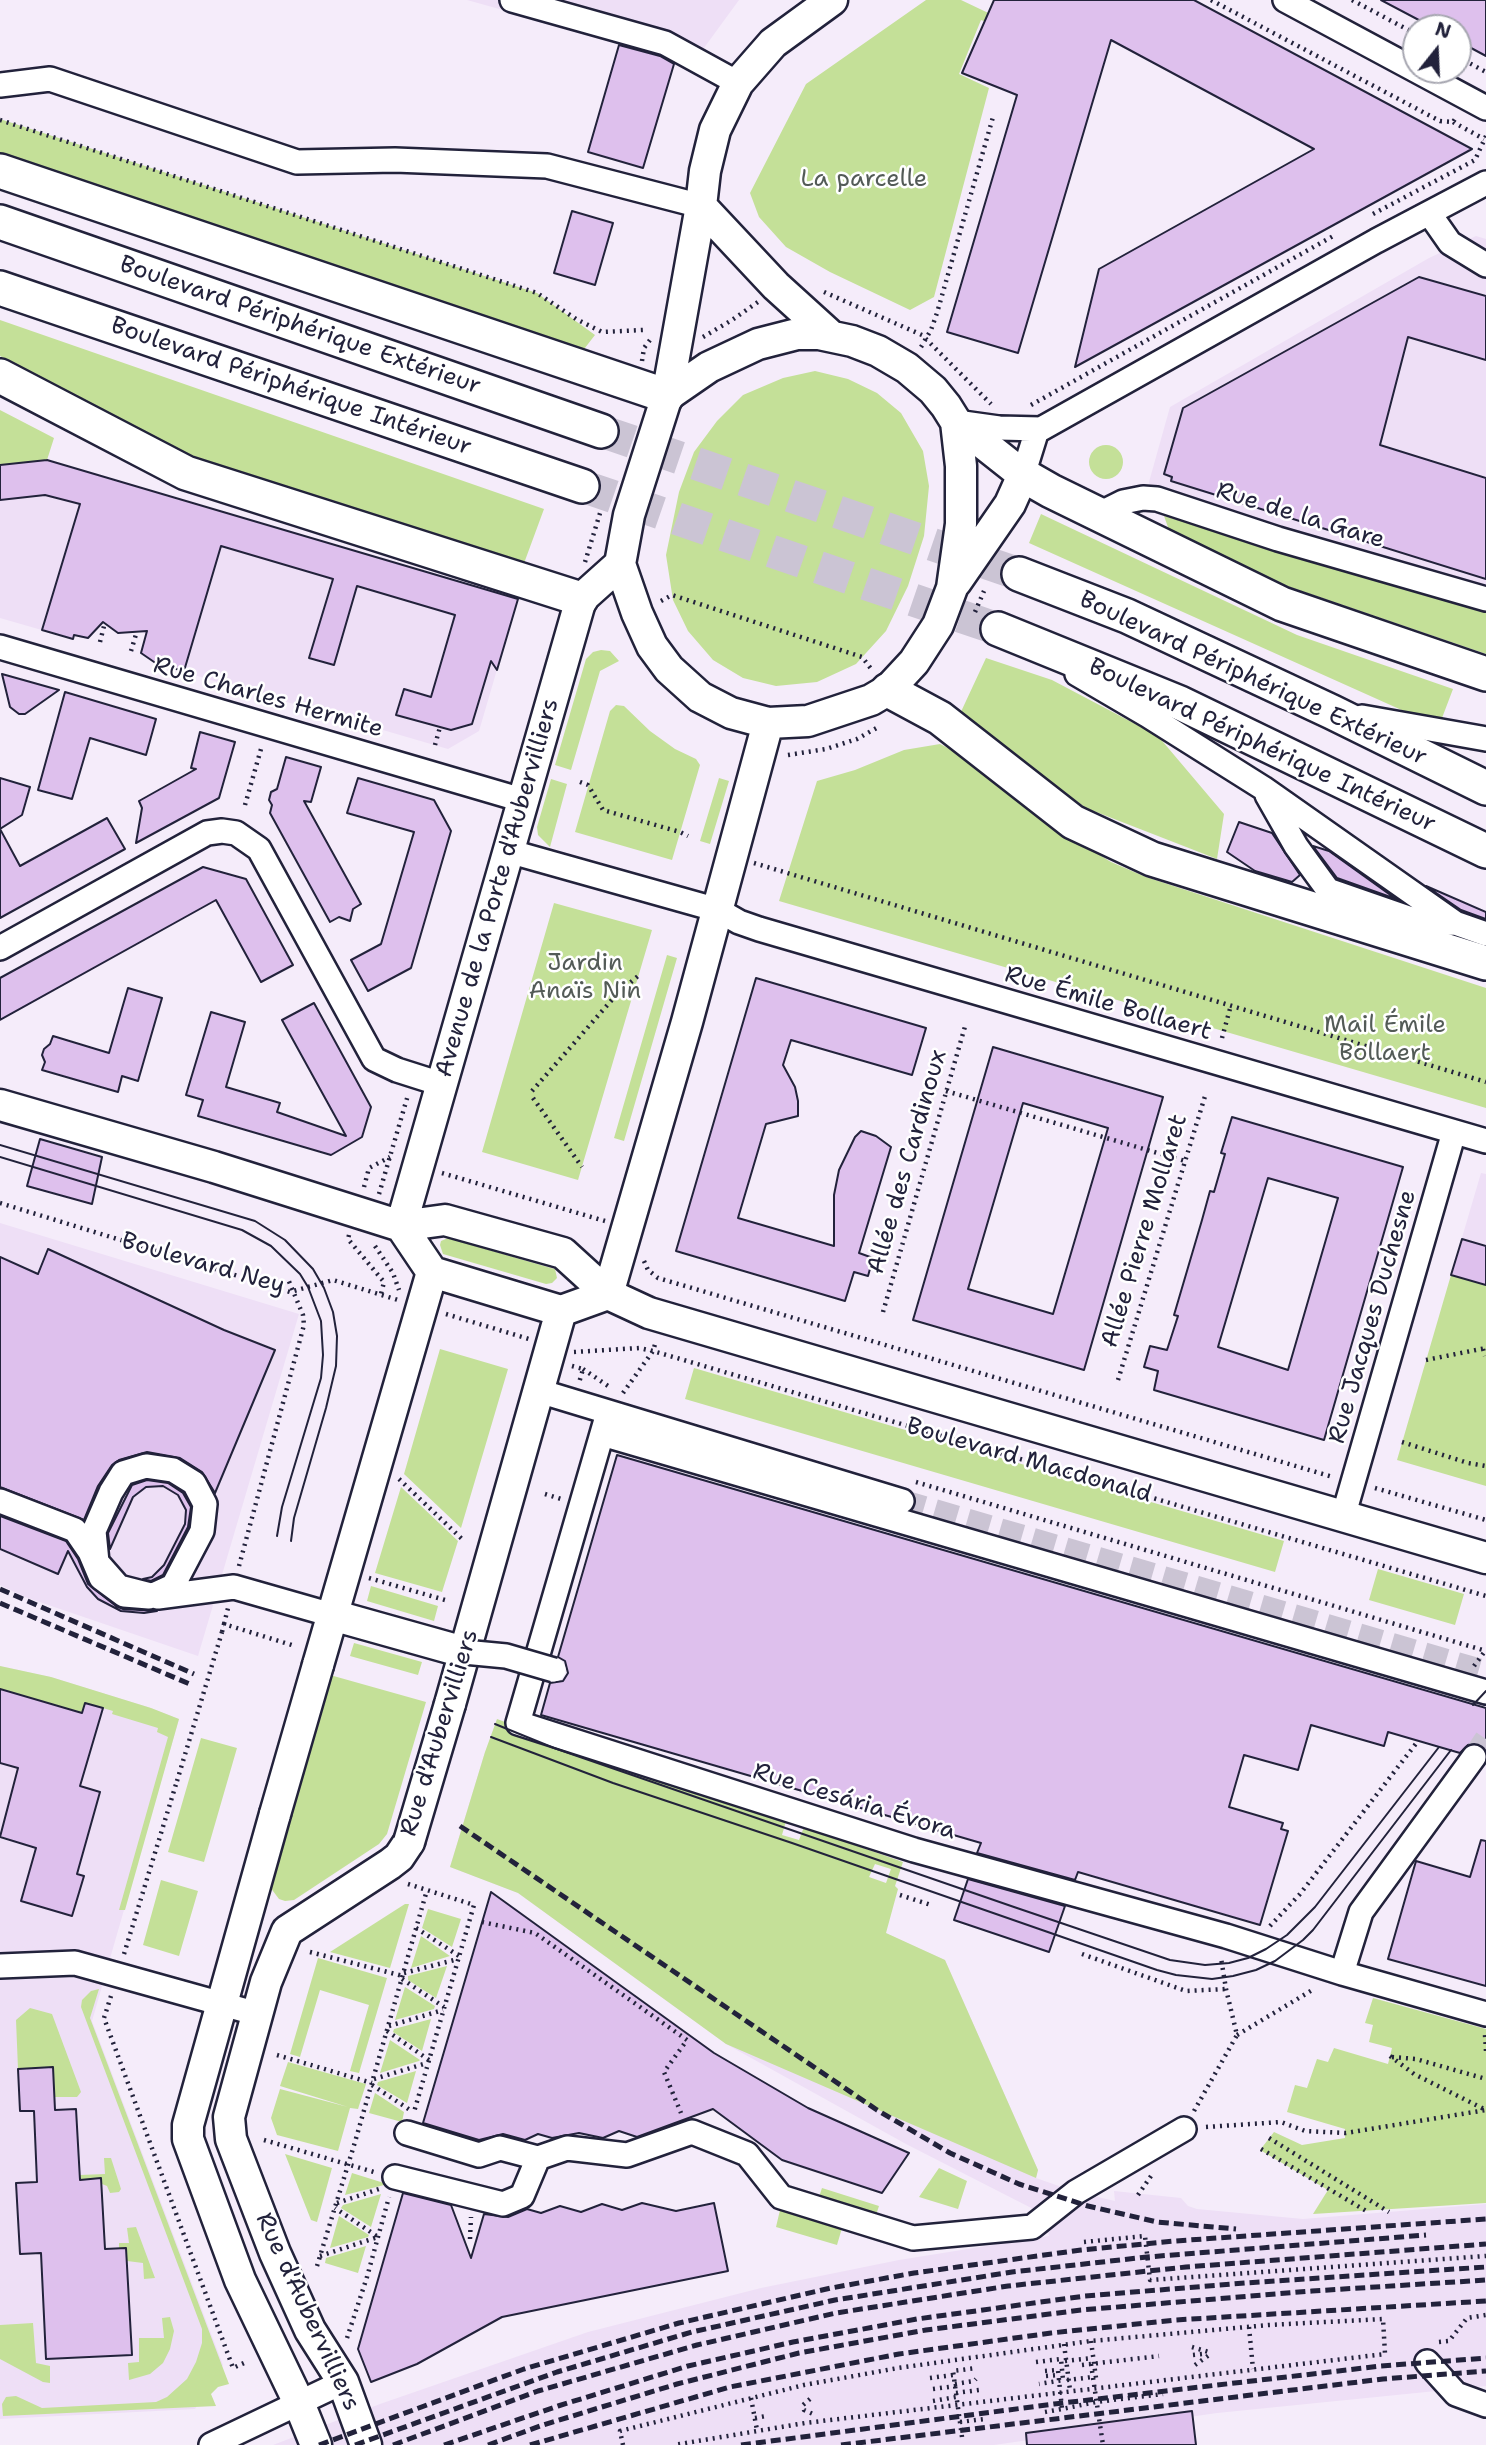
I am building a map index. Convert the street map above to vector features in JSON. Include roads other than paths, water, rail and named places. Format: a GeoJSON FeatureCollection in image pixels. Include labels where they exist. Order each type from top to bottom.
{"type":"FeatureCollection","features":[{"type":"Feature","properties":{"kind":"highway"},"geometry":{"type":"LineString","coordinates":[[0,171],[667,396]]}},
{"type":"Feature","properties":{"kind":"highway","name":"Boulevard Périphérique Extérieur"},"geometry":{"type":"LineString","coordinates":[[0,222],[601,431]]}},
{"type":"Feature","properties":{"kind":"highway","name":"Boulevard Périphérique Intérieur"},"geometry":{"type":"LineString","coordinates":[[0,288],[582,486]]}},
{"type":"Feature","properties":{"kind":"highway"},"geometry":{"type":"LineString","coordinates":[[0,376],[186,473],[582,599]]}},
{"type":"Feature","properties":{"kind":"highway"},"geometry":{"type":"LineString","coordinates":[[1023,475],[1282,604],[1481,675]]}},
{"type":"Feature","properties":{"kind":"highway","name":"Boulevard Périphérique Extérieur"},"geometry":{"type":"LineString","coordinates":[[1019,574],[1128,616],[1486,788]]}},
{"type":"Feature","properties":{"kind":"highway","name":"Boulevard Périphérique Intérieur"},"geometry":{"type":"LineString","coordinates":[[998,629],[1180,703],[1486,850]]}},
{"type":"Feature","properties":{"kind":"highway"},"geometry":{"type":"LineString","coordinates":[[890,705],[940,718],[1073,822],[1152,859],[1486,963]]}},
{"type":"Feature","properties":{"kind":"main road"},"geometry":{"type":"LineString","coordinates":[[832,0],[773,43],[738,83],[715,130],[705,172],[667,396],[629,515],[620,564],[652,646],[669,669],[699,697],[731,713],[768,723],[808,721],[871,700],[890,705],[938,625],[952,588],[961,524],[961,466],[956,422]]}},
{"type":"Feature","properties":{"kind":"main road"},"geometry":{"type":"LineString","coordinates":[[701,206],[776,286],[830,335]]}},
{"type":"Feature","properties":{"kind":"main road"},"geometry":{"type":"LineString","coordinates":[[667,396],[709,367],[758,344],[797,334],[830,335],[878,351],[907,368],[933,390],[956,422],[1023,475],[1010,504],[952,588]]}},
{"type":"Feature","properties":{"kind":"main road"},"geometry":{"type":"LineString","coordinates":[[582,599],[620,564]]}},
{"type":"Feature","properties":{"kind":"main road"},"geometry":{"type":"LineString","coordinates":[[582,599],[637,613]]}},
{"type":"Feature","properties":{"kind":"main road","name":"Avenue de la Porte d'Aubervilliers"},"geometry":{"type":"LineString","coordinates":[[401,1226],[582,599]]}},
{"type":"Feature","properties":{"kind":"main road"},"geometry":{"type":"LineString","coordinates":[[0,1105],[214,1167],[401,1226],[432,1272],[561,1311],[608,1294],[718,910],[768,723]]}},
{"type":"Feature","properties":{"kind":"main road","name":"Boulevard Macdonald"},"geometry":{"type":"LineString","coordinates":[[401,1226],[446,1220],[563,1253],[608,1294],[663,1317],[1486,1558]]}},
{"type":"Feature","properties":{"kind":"main road","name":"Rue d'Aubervilliers"},"geometry":{"type":"LineString","coordinates":[[316,2445],[299,2403],[240,2280],[188,2139],[188,2125],[275,1814],[306,1656],[332,1615],[432,1272]]}},
{"type":"Feature","properties":{"kind":"main road","name":"Rue d'Aubervilliers"},"geometry":{"type":"LineString","coordinates":[[366,2445],[343,2382],[310,2330],[275,2253],[231,2139],[229,2117],[277,1953],[287,1931],[390,1864],[399,1857],[409,1842],[561,1311]]}},
{"type":"Feature","properties":{"kind":"main road"},"geometry":{"type":"LineString","coordinates":[[332,1615],[464,1652]]}},
{"type":"Feature","properties":{"kind":"street"},"geometry":{"type":"LineString","coordinates":[[512,0],[665,43],[738,83]]}},
{"type":"Feature","properties":{"kind":"street"},"geometry":{"type":"LineString","coordinates":[[1285,0],[1477,103]]}},
{"type":"Feature","properties":{"kind":"street"},"geometry":{"type":"LineString","coordinates":[[0,85],[50,79],[297,162],[394,160],[547,166],[701,206]]}},
{"type":"Feature","properties":{"kind":"street"},"geometry":{"type":"LineString","coordinates":[[956,422],[1037,430],[1372,243],[1486,183]]}},
{"type":"Feature","properties":{"kind":"street"},"geometry":{"type":"LineString","coordinates":[[1429,213],[1450,243],[1480,257]]}},
{"type":"Feature","properties":{"kind":"street"},"geometry":{"type":"LineString","coordinates":[[1023,475],[1037,430]]}},
{"type":"Feature","properties":{"kind":"street","name":"Rue de la Gare"},"geometry":{"type":"LineString","coordinates":[[1099,514],[1123,502],[1143,498],[1157,499],[1278,539],[1454,579],[1486,598]]}},
{"type":"Feature","properties":{"kind":"street"},"geometry":{"type":"LineString","coordinates":[[998,629],[1147,715],[1263,788],[1455,923],[1486,934]]}},
{"type":"Feature","properties":{"kind":"street","name":"Rue Charles Hermite"},"geometry":{"type":"LineString","coordinates":[[0,647],[522,800]]}},
{"type":"Feature","properties":{"kind":"street"},"geometry":{"type":"LineString","coordinates":[[1332,712],[1486,739]]}},
{"type":"Feature","properties":{"kind":"street"},"geometry":{"type":"LineString","coordinates":[[1263,788],[1296,846],[1328,890],[1426,923],[1455,923]]}},
{"type":"Feature","properties":{"kind":"street"},"geometry":{"type":"LineString","coordinates":[[0,948],[207,833],[236,833],[259,849],[374,1059],[397,1070],[441,1084]]}},
{"type":"Feature","properties":{"kind":"street","name":"Rue Émile Bollaert"},"geometry":{"type":"LineString","coordinates":[[508,851],[718,910],[750,926],[1486,1141]]}},
{"type":"Feature","properties":{"kind":"street"},"geometry":{"type":"LineString","coordinates":[[1429,944],[1455,923]]}},
{"type":"Feature","properties":{"kind":"street","name":"Rue Jacques Duchesne"},"geometry":{"type":"LineString","coordinates":[[1343,1517],[1454,1132]]}},
{"type":"Feature","properties":{"kind":"street"},"geometry":{"type":"LineString","coordinates":[[539,1391],[1486,1692]]}},
{"type":"Feature","properties":{"kind":"street"},"geometry":{"type":"LineString","coordinates":[[611,1414],[902,1490]]}},
{"type":"Feature","properties":{"kind":"street","name":"Rue Cesária Évora"},"geometry":{"type":"LineString","coordinates":[[611,1414],[518,1723],[914,1850],[1226,1936],[1342,1973],[1486,2014]]}},
{"type":"Feature","properties":{"kind":"street"},"geometry":{"type":"LineString","coordinates":[[0,1501],[75,1530],[90,1552],[101,1578],[124,1595],[149,1597],[161,1592],[173,1586],[202,1531],[205,1504],[194,1483],[173,1470],[146,1466],[122,1473],[111,1492],[94,1531],[97,1562],[119,1587],[145,1594],[158,1597],[234,1587],[332,1615]]}},
{"type":"Feature","properties":{"kind":"street"},"geometry":{"type":"LineString","coordinates":[[464,1652],[506,1656],[554,1670]]}},
{"type":"Feature","properties":{"kind":"street"},"geometry":{"type":"LineString","coordinates":[[1342,1973],[1361,1912],[1474,1757]]}},
{"type":"Feature","properties":{"kind":"street"},"geometry":{"type":"LineString","coordinates":[[0,1966],[75,1963],[258,2014]]}},
{"type":"Feature","properties":{"kind":"street"},"geometry":{"type":"LineString","coordinates":[[410,2123],[479,2155],[500,2148],[538,2158],[568,2148],[627,2155],[692,2132],[747,2154],[781,2197],[912,2238],[1032,2227],[1076,2192],[1184,2129]]}},
{"type":"Feature","properties":{"kind":"street"},"geometry":{"type":"LineString","coordinates":[[388,2183],[503,2204],[522,2196],[538,2158]]}},
{"type":"Feature","properties":{"kind":"street"},"geometry":{"type":"LineString","coordinates":[[1427,2362],[1457,2394],[1486,2405]]}},
{"type":"Feature","properties":{"kind":"street"},"geometry":{"type":"LineString","coordinates":[[211,2445],[343,2382]]}},
{"type":"Feature","properties":{"kind":"tunnel"},"geometry":{"type":"LineString","coordinates":[[601,431],[1019,574]]}},
{"type":"Feature","properties":{"kind":"tunnel"},"geometry":{"type":"LineString","coordinates":[[582,486],[998,629]]}},
{"type":"Feature","properties":{"kind":"tunnel"},"geometry":{"type":"LineString","coordinates":[[902,1501],[1486,1672]]}},
{"type":"Feature","properties":{"kind":"tunnel"},"geometry":{"type":"LineString","coordinates":[[1474,1757],[1486,1739]]}},
{"type":"Feature","properties":{"kind":"tram line"},"geometry":{"type":"LineString","coordinates":[[0,1145],[255,1221],[285,1240],[313,1269],[333,1312],[337,1336],[336,1366],[294,1518],[291,1541]]}},
{"type":"Feature","properties":{"kind":"tram line"},"geometry":{"type":"LineString","coordinates":[[0,1157],[242,1230],[271,1246],[300,1274],[321,1321],[321,1378],[282,1507],[277,1536]]}},
{"type":"Feature","properties":{"kind":"tram line"},"geometry":{"type":"LineString","coordinates":[[1473,1705],[1486,1691]]}},
{"type":"Feature","properties":{"kind":"tram line"},"geometry":{"type":"LineString","coordinates":[[495,1724],[554,1748],[1170,1960],[1205,1965],[1248,1958],[1287,1935],[1315,1907],[1439,1747]]}},
{"type":"Feature","properties":{"kind":"tram line"},"geometry":{"type":"LineString","coordinates":[[491,1737],[613,1783],[1157,1970],[1212,1979],[1256,1970],[1275,1961],[1303,1940],[1451,1750]]}},
{"type":"Feature","properties":{"kind":"railway"},"geometry":{"type":"LineString","coordinates":[[0,1589],[194,1674]]}},
{"type":"Feature","properties":{"kind":"railway"},"geometry":{"type":"LineString","coordinates":[[0,1603],[192,1685]]}},
{"type":"Feature","properties":{"kind":"railway"},"geometry":{"type":"LineString","coordinates":[[460,1826],[877,2110],[950,2153],[1019,2184],[1088,2206],[1157,2222],[1236,2229]]}},
{"type":"Feature","properties":{"kind":"railway"},"geometry":{"type":"LineString","coordinates":[[319,2445],[524,2369],[679,2323],[831,2288],[914,2273],[1081,2250],[1486,2219]]}},
{"type":"Feature","properties":{"kind":"railway"},"geometry":{"type":"LineString","coordinates":[[355,2445],[557,2372],[692,2332],[835,2300],[1012,2272],[1147,2257],[1426,2235]]}},
{"type":"Feature","properties":{"kind":"railway"},"geometry":{"type":"LineString","coordinates":[[393,2445],[538,2391],[697,2345],[836,2313],[1008,2286],[1186,2267],[1486,2244]]}},
{"type":"Feature","properties":{"kind":"railway"},"geometry":{"type":"LineString","coordinates":[[444,2445],[688,2366],[793,2342],[917,2319],[1085,2296],[1486,2267]]}},
{"type":"Feature","properties":{"kind":"railway"},"geometry":{"type":"LineString","coordinates":[[488,2445],[543,2425],[677,2384],[799,2353],[926,2330],[1081,2310],[1486,2280]]}},
{"type":"Feature","properties":{"kind":"railway"},"geometry":{"type":"LineString","coordinates":[[530,2445],[730,2387],[899,2354],[1051,2333],[1176,2320],[1486,2301]]}},
{"type":"Feature","properties":{"kind":"railway"},"geometry":{"type":"LineString","coordinates":[[741,2445],[1054,2404],[1381,2366],[1486,2358]]}},
{"type":"Feature","properties":{"kind":"railway"},"geometry":{"type":"LineString","coordinates":[[841,2445],[1383,2379],[1486,2371]]}},
{"type":"Feature","properties":{"kind":"park label","name":"La parcelle"},"geometry":{"type":"Point","coordinates":[864,180]}},
{"type":"Feature","properties":{"kind":"park label","name":"Jardin Anaïs Nin"},"geometry":{"type":"Point","coordinates":[585,978]}},
{"type":"Feature","properties":{"kind":"park label","name":"Mail Émile Bollaert"},"geometry":{"type":"Point","coordinates":[1385,1040]}}]}
